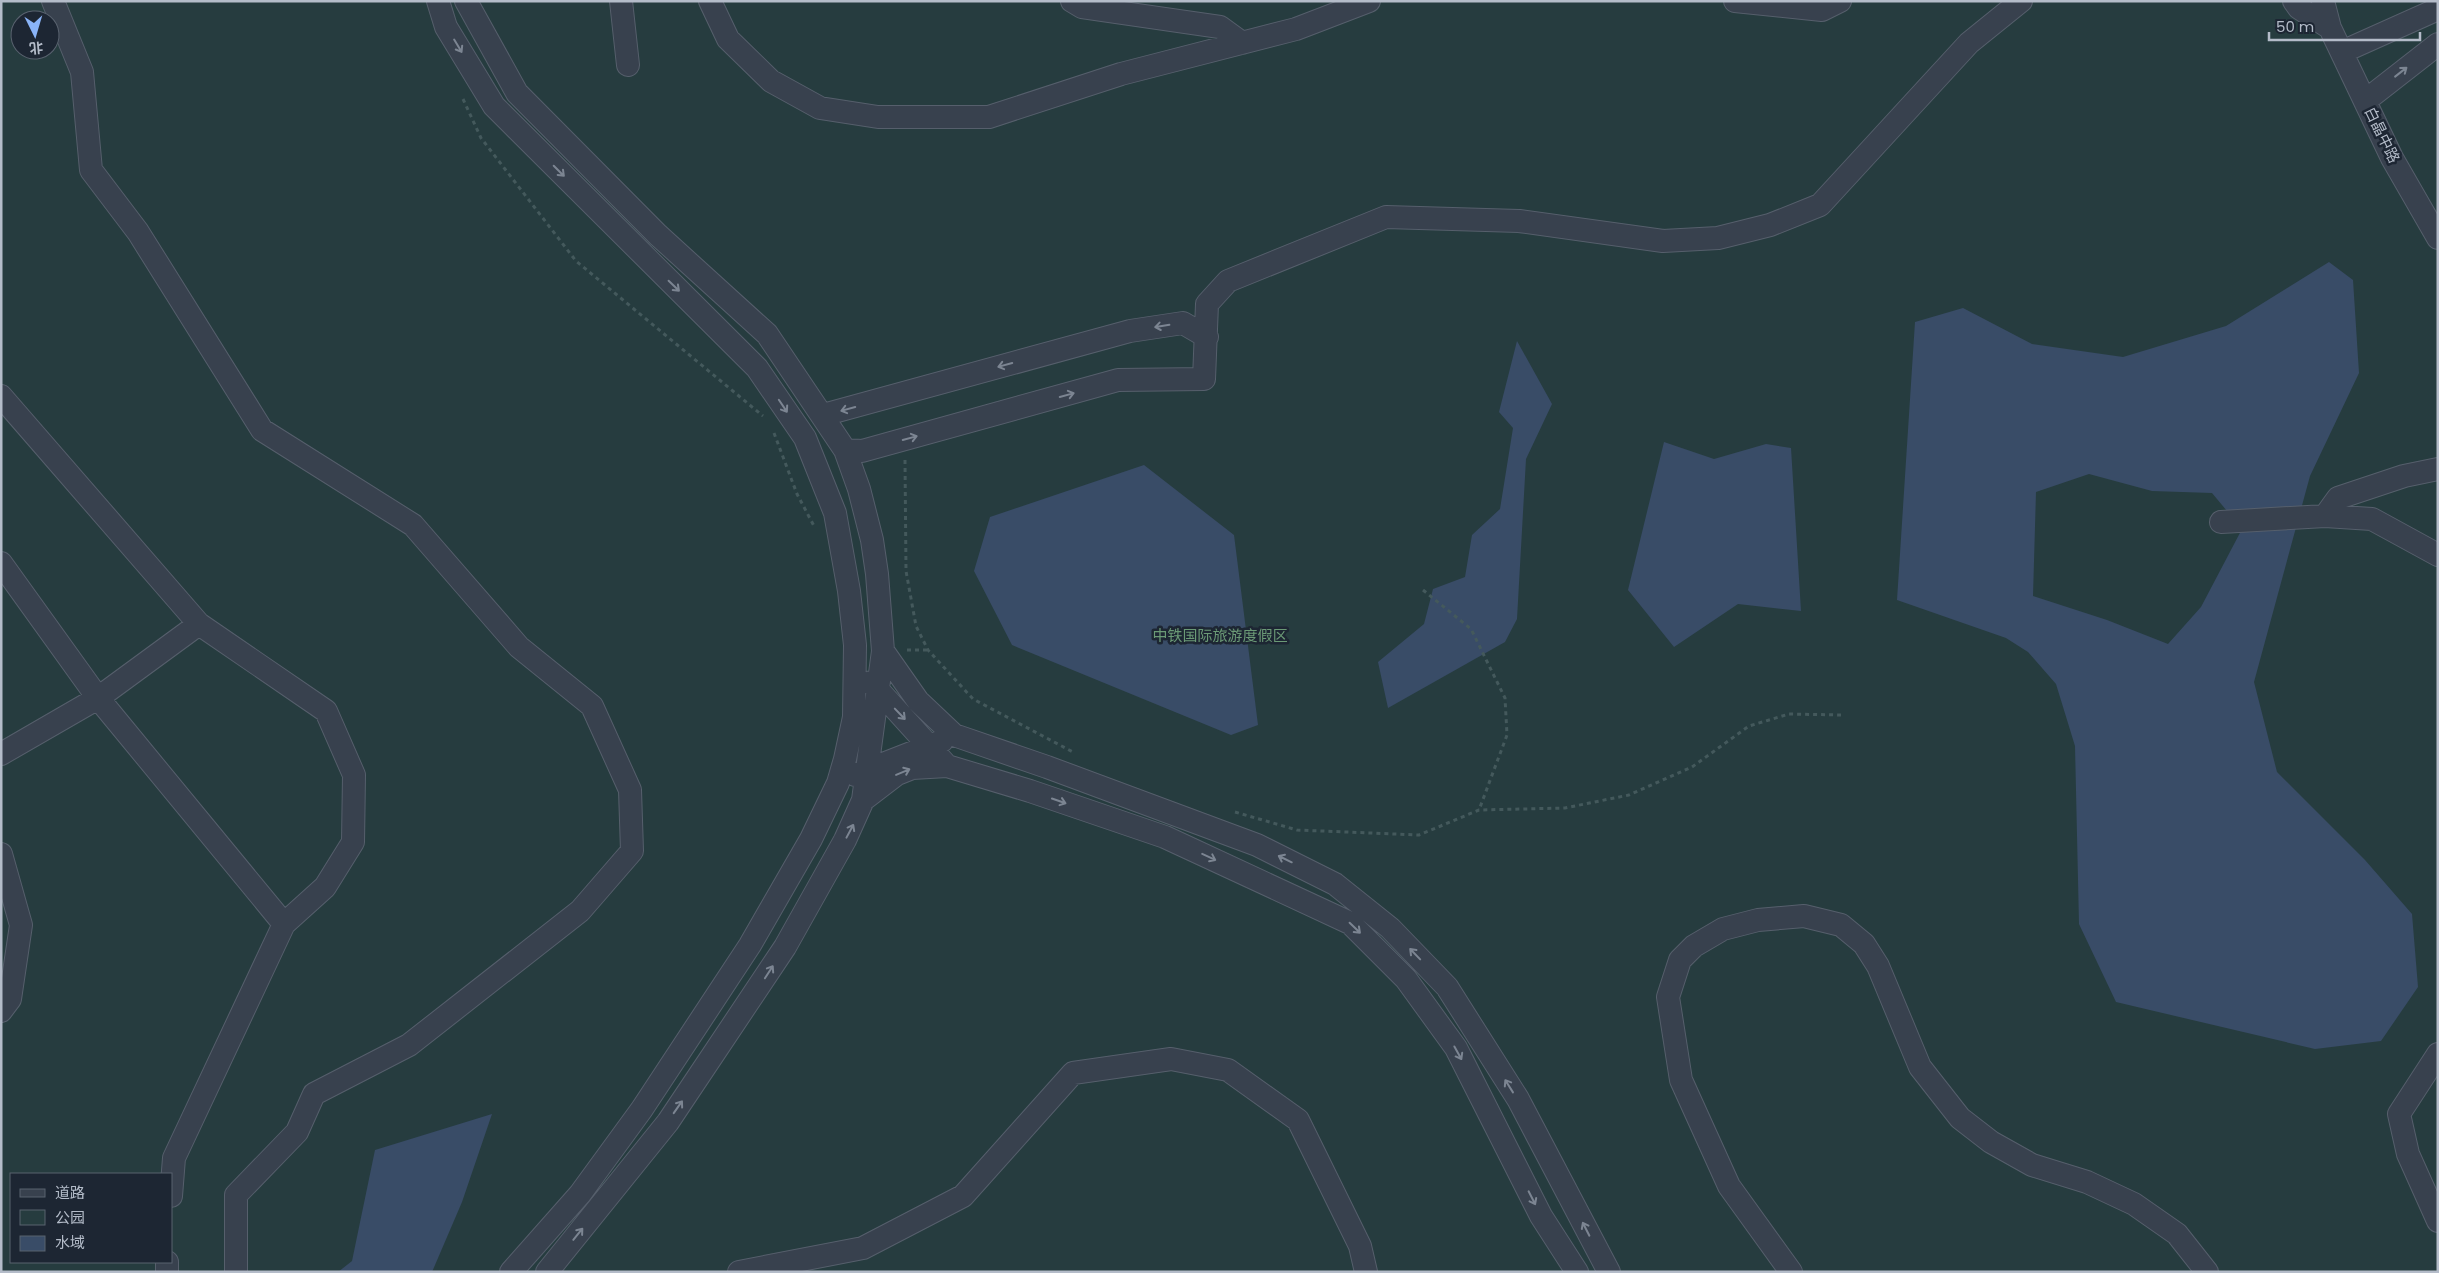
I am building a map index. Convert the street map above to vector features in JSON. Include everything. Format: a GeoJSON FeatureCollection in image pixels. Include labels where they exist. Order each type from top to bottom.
{"type":"FeatureCollection","features":[{"type":"Feature","properties":{"kind":"street"},"geometry":{"type":"LineString","coordinates":[[53,1],[82,72],[91,170],[138,232],[262,430],[413,525],[518,647],[592,706],[630,790],[632,851],[580,911],[410,1045],[314,1094],[297,1132],[236,1195],[236,1272]]}},
{"type":"Feature","properties":{"kind":"street"},"geometry":{"type":"LineString","coordinates":[[438,1],[446,27],[494,106],[757,368],[805,438],[835,513],[849,591],[856,665],[854,718],[838,783],[806,847],[750,945],[704,1018],[642,1109],[580,1194],[510,1272]]}},
{"type":"Feature","properties":{"kind":"street"},"geometry":{"type":"LineString","coordinates":[[466,1],[516,93],[658,235],[768,334],[846,450],[859,489],[872,540],[877,574],[883,651],[863,800],[845,840],[785,948],[668,1122],[547,1272]]}},
{"type":"Feature","properties":{"kind":"street"},"geometry":{"type":"LineString","coordinates":[[621,1],[628,65]]}},
{"type":"Feature","properties":{"kind":"street"},"geometry":{"type":"LineString","coordinates":[[710,1],[728,39],[771,81],[820,108],[878,117],[989,117],[1121,74],[1296,29],[1369,1]]}},
{"type":"Feature","properties":{"kind":"street"},"geometry":{"type":"LineString","coordinates":[[1072,1],[1082,7],[1220,27],[1242,42]]}},
{"type":"Feature","properties":{"kind":"street"},"geometry":{"type":"LineString","coordinates":[[1735,1],[1822,10],[1840,1]]}},
{"type":"Feature","properties":{"kind":"street"},"geometry":{"type":"LineString","coordinates":[[846,450],[862,451],[1118,380],[1204,379],[1207,304],[1228,281],[1386,217],[1519,221],[1663,241],[1718,238],[1770,225],[1820,204],[1969,43],[2021,1]]}},
{"type":"Feature","properties":{"kind":"street"},"geometry":{"type":"LineString","coordinates":[[2294,1],[2299,8],[2330,28]]}},
{"type":"Feature","properties":{"kind":"street","name":"白晶中路"},"geometry":{"type":"LineString","coordinates":[[2323,1],[2330,28],[2392,158],[2438,238]]}},
{"type":"Feature","properties":{"kind":"street"},"geometry":{"type":"LineString","coordinates":[[2342,52],[2438,9]]}},
{"type":"Feature","properties":{"kind":"street"},"geometry":{"type":"LineString","coordinates":[[2365,101],[2438,44]]}},
{"type":"Feature","properties":{"kind":"street"},"geometry":{"type":"LineString","coordinates":[[823,415],[1130,331],[1183,323],[1207,337]]}},
{"type":"Feature","properties":{"kind":"street"},"geometry":{"type":"LineString","coordinates":[[1,396],[199,624],[326,711],[354,775],[353,842],[325,887],[284,924],[174,1158],[172,1183]]}},
{"type":"Feature","properties":{"kind":"street"},"geometry":{"type":"LineString","coordinates":[[2325,516],[2338,498],[2404,476],[2438,469]]}},
{"type":"Feature","properties":{"kind":"street"},"geometry":{"type":"LineString","coordinates":[[2221,522],[2325,516],[2372,519],[2438,555]]}},
{"type":"Feature","properties":{"kind":"street"},"geometry":{"type":"LineString","coordinates":[[1,563],[98,698],[284,924]]}},
{"type":"Feature","properties":{"kind":"street"},"geometry":{"type":"LineString","coordinates":[[1,754],[98,698],[199,624]]}},
{"type":"Feature","properties":{"kind":"street"},"geometry":{"type":"LineString","coordinates":[[883,651],[918,702],[954,736],[1047,767],[1257,845],[1335,884],[1390,928],[1452,995],[1518,1099],[1609,1272]]}},
{"type":"Feature","properties":{"kind":"street"},"geometry":{"type":"LineString","coordinates":[[856,665],[947,766]]}},
{"type":"Feature","properties":{"kind":"street"},"geometry":{"type":"LineString","coordinates":[[838,783],[954,736]]}},
{"type":"Feature","properties":{"kind":"street"},"geometry":{"type":"LineString","coordinates":[[863,800],[897,774],[912,768],[947,766],[1030,791],[1165,837],[1350,923],[1406,979],[1456,1048],[1541,1216],[1578,1272]]}},
{"type":"Feature","properties":{"kind":"street"},"geometry":{"type":"LineString","coordinates":[[1,854],[21,925],[10,1000],[1,1011]]}},
{"type":"Feature","properties":{"kind":"street"},"geometry":{"type":"LineString","coordinates":[[1791,1272],[1730,1186],[1681,1080],[1668,997],[1680,960],[1694,946],[1723,929],[1758,920],[1804,916],[1841,926],[1864,944],[1878,966],[1920,1067],[1960,1118],[1991,1142],[2032,1164],[2086,1182],[2134,1204],[2177,1234],[2207,1272]]}},
{"type":"Feature","properties":{"kind":"street"},"geometry":{"type":"LineString","coordinates":[[2438,1054],[2399,1114],[2408,1154],[2438,1221]]}},
{"type":"Feature","properties":{"kind":"street"},"geometry":{"type":"LineString","coordinates":[[739,1272],[863,1248],[963,1196],[1073,1073],[1171,1059],[1228,1070],[1298,1120],[1360,1246],[1366,1272]]}},
{"type":"Feature","properties":{"kind":"path"},"geometry":{"type":"LineString","coordinates":[[462,98],[481,138],[576,261],[770,423]]}},
{"type":"Feature","properties":{"kind":"path"},"geometry":{"type":"LineString","coordinates":[[774,432],[796,494],[816,529]]}},
{"type":"Feature","properties":{"kind":"path"},"geometry":{"type":"LineString","coordinates":[[905,439],[906,571],[916,626],[928,650],[973,699],[1056,745],[1082,756]]}},
{"type":"Feature","properties":{"kind":"path"},"geometry":{"type":"LineString","coordinates":[[1423,590],[1471,629],[1506,698],[1507,735],[1479,810]]}},
{"type":"Feature","properties":{"kind":"path"},"geometry":{"type":"LineString","coordinates":[[883,651],[928,650]]}},
{"type":"Feature","properties":{"kind":"path"},"geometry":{"type":"LineString","coordinates":[[1234,812],[1297,830],[1418,835],[1479,810],[1565,808],[1629,795],[1692,767],[1749,726],[1789,714],[1840,715]]}},
{"type":"Feature","properties":{"kind":"green space","name":"中铁国际旅游度假区"},"geometry":{"type":"Polygon","coordinates":[[[1,1],[2438,1],[2438,1272],[1,1272],[1,1]]]}},
{"type":"Feature","properties":{"kind":"water"},"geometry":{"type":"Polygon","coordinates":[[[2329,262],[2353,280],[2359,373],[2310,476],[2254,682],[2277,772],[2365,860],[2412,914],[2418,987],[2381,1041],[2315,1049],[2116,1002],[2079,924],[2075,746],[2056,684],[2028,652],[2006,638],[1897,600],[1915,322],[1963,308],[2032,344],[2123,357],[2226,326],[2329,262]],[[2089,474],[2036,492],[2033,596],[2107,620],[2168,644],[2201,607],[2242,529],[2212,493],[2152,491],[2089,474]]]}},
{"type":"Feature","properties":{"kind":"water"},"geometry":{"type":"Polygon","coordinates":[[[1517,341],[1552,404],[1526,459],[1517,619],[1505,642],[1388,708],[1378,662],[1424,624],[1433,589],[1465,577],[1472,535],[1500,509],[1513,428],[1499,412],[1517,341]]]}},
{"type":"Feature","properties":{"kind":"water"},"geometry":{"type":"Polygon","coordinates":[[[1664,442],[1714,459],[1766,444],[1791,448],[1801,611],[1738,604],[1674,647],[1628,590],[1664,442]]]}},
{"type":"Feature","properties":{"kind":"water"},"geometry":{"type":"Polygon","coordinates":[[[1144,465],[1234,535],[1258,725],[1231,735],[1012,645],[974,571],[990,517],[1144,465]]]}},
{"type":"Feature","properties":{"kind":"water"},"geometry":{"type":"Polygon","coordinates":[[[492,1114],[462,1202],[432,1272],[338,1272],[352,1261],[375,1150],[492,1114]]]}}]}
